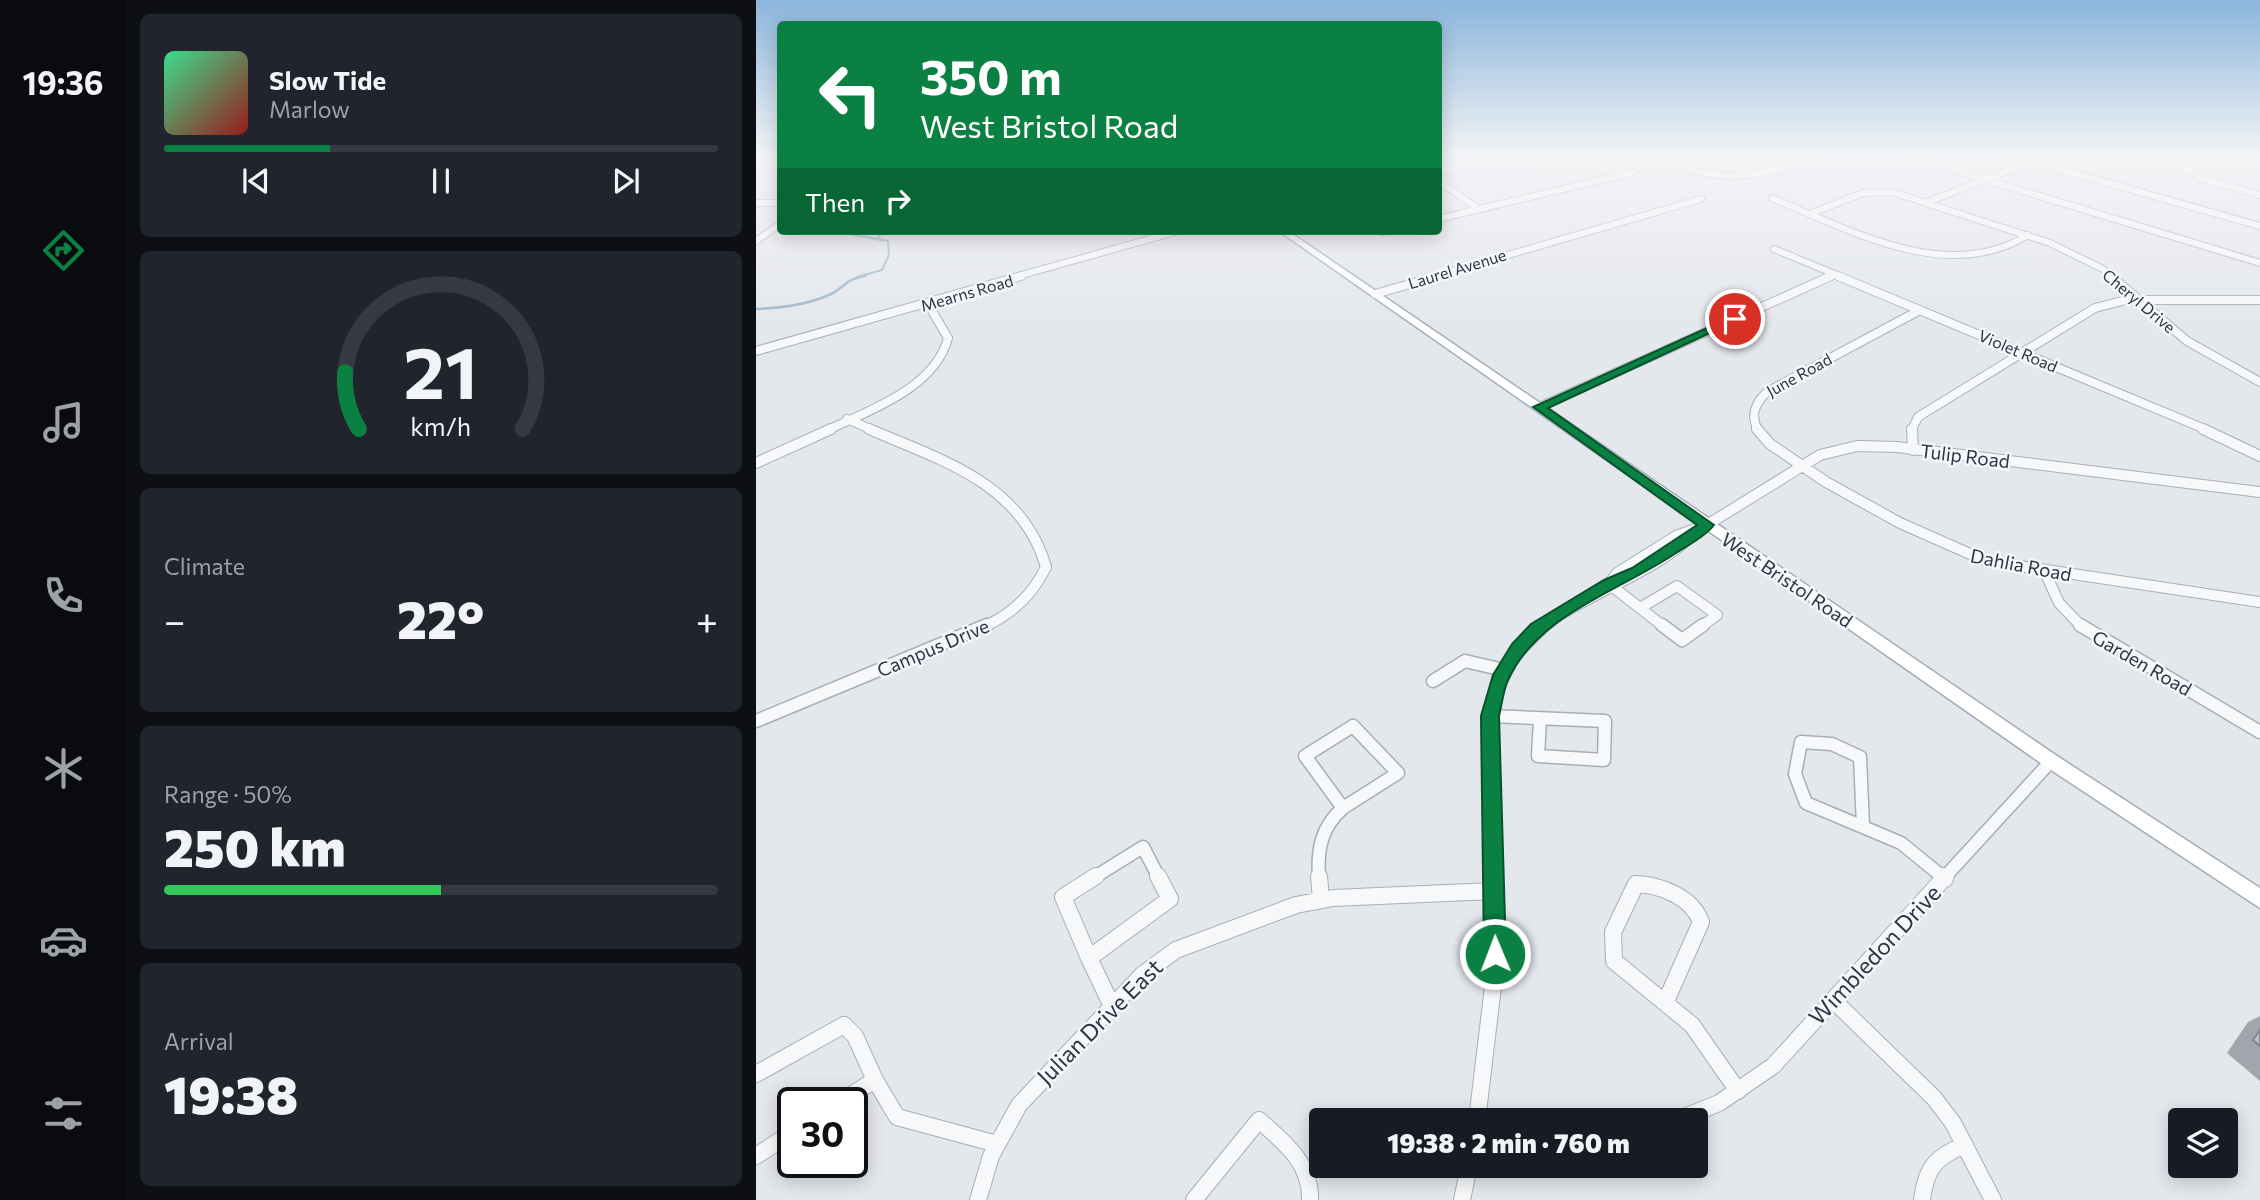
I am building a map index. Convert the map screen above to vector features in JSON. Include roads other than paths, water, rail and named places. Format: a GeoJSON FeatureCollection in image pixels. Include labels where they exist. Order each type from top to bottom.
{"type":"FeatureCollection","features":[{"type":"Feature","properties":{"kind":"main road","name":"West Bristol Road"},"geometry":{"type":"LineString","coordinates":[[1289,235],[2051,761],[2260,899]]}},
{"type":"Feature","properties":{"kind":"street"},"geometry":{"type":"LineString","coordinates":[[1442,218],[1463,213]]}},
{"type":"Feature","properties":{"kind":"street","name":"Laurel Avenue"},"geometry":{"type":"LineString","coordinates":[[1375,294],[1654,213]]}},
{"type":"Feature","properties":{"kind":"street"},"geometry":{"type":"LineString","coordinates":[[1812,213],[1897,245],[1940,254],[1989,253],[2028,236]]}},
{"type":"Feature","properties":{"kind":"street","name":"Cheryl Drive"},"geometry":{"type":"LineString","coordinates":[[1960,213],[2028,236],[2096,265],[2187,341],[2260,382]]}},
{"type":"Feature","properties":{"kind":"street"},"geometry":{"type":"LineString","coordinates":[[2093,213],[2260,264]]}},
{"type":"Feature","properties":{"kind":"street"},"geometry":{"type":"LineString","coordinates":[[2214,213],[2260,226]]}},
{"type":"Feature","properties":{"kind":"street"},"geometry":{"type":"LineString","coordinates":[[756,241],[777,226]]}},
{"type":"Feature","properties":{"kind":"street","name":"Mearns Road"},"geometry":{"type":"LineString","coordinates":[[756,351],[1164,235]]}},
{"type":"Feature","properties":{"kind":"street","name":"Violet Road"},"geometry":{"type":"LineString","coordinates":[[1774,249],[2210,431],[2260,456]]}},
{"type":"Feature","properties":{"kind":"street"},"geometry":{"type":"LineString","coordinates":[[1539,407],[1835,274]]}},
{"type":"Feature","properties":{"kind":"street"},"geometry":{"type":"LineString","coordinates":[[934,314],[950,298]]}},
{"type":"Feature","properties":{"kind":"street"},"geometry":{"type":"LineString","coordinates":[[1913,450],[1912,426],[1918,417],[2095,307],[2117,301],[2140,300],[2260,300]]}},
{"type":"Feature","properties":{"kind":"street"},"geometry":{"type":"LineString","coordinates":[[756,463],[914,383],[934,367],[944,353],[948,338],[928,304]]}},
{"type":"Feature","properties":{"kind":"street","name":"June Road"},"geometry":{"type":"LineString","coordinates":[[1802,466],[1774,449],[1757,429],[1753,416],[1761,396],[1920,310]]}},
{"type":"Feature","properties":{"kind":"street","name":"Campus Drive"},"geometry":{"type":"LineString","coordinates":[[756,721],[994,622],[1034,591],[1046,567],[1040,543],[994,489],[972,474],[847,419]]}},
{"type":"Feature","properties":{"kind":"street","name":"Tulip Road"},"geometry":{"type":"LineString","coordinates":[[1478,1108],[1495,970],[1490,716],[1504,670],[1518,648],[1537,629],[1609,584],[1625,580],[1688,540],[1692,533],[1820,455],[1847,447],[1868,445],[2260,492]]}},
{"type":"Feature","properties":{"kind":"street","name":"Dahlia Road"},"geometry":{"type":"LineString","coordinates":[[1802,466],[1947,548],[1984,561],[2260,602]]}},
{"type":"Feature","properties":{"kind":"street","name":"Garden Road"},"geometry":{"type":"LineString","coordinates":[[2045,572],[2059,603],[2084,629],[2260,732]]}},
{"type":"Feature","properties":{"kind":"street"},"geometry":{"type":"LineString","coordinates":[[1609,584],[1640,608],[1682,640],[1717,615],[1677,586],[1640,608]]}},
{"type":"Feature","properties":{"kind":"street"},"geometry":{"type":"LineString","coordinates":[[1433,681],[1465,661],[1480,662],[1504,670]]}},
{"type":"Feature","properties":{"kind":"street"},"geometry":{"type":"LineString","coordinates":[[1490,716],[1605,721],[1604,760],[1538,756],[1540,719]]}},
{"type":"Feature","properties":{"kind":"street"},"geometry":{"type":"LineString","coordinates":[[1321,900],[1320,838],[1331,816],[1398,773],[1353,726],[1305,756],[1343,808]]}},
{"type":"Feature","properties":{"kind":"street"},"geometry":{"type":"LineString","coordinates":[[1864,826],[1860,757],[1849,749],[1808,740],[1801,742],[1796,756],[1799,794],[1813,808],[1864,826],[1900,843],[1945,879]]}},
{"type":"Feature","properties":{"kind":"street","name":"Wimbledon Drive"},"geometry":{"type":"LineString","coordinates":[[1708,1109],[1773,1066],[2051,761]]}},
{"type":"Feature","properties":{"kind":"street"},"geometry":{"type":"LineString","coordinates":[[1088,958],[1170,899],[1143,847],[1063,897],[1088,958],[1112,1006]]}},
{"type":"Feature","properties":{"kind":"street"},"geometry":{"type":"LineString","coordinates":[[1666,1001],[1701,922],[1700,916],[1686,902],[1651,885],[1636,884],[1611,937],[1609,951],[1621,968],[1666,1001],[1692,1025],[1738,1091]]}},
{"type":"Feature","properties":{"kind":"street","name":"Julian Drive East"},"geometry":{"type":"LineString","coordinates":[[978,1200],[997,1144],[1028,1094],[1142,975],[1176,950],[1296,905],[1321,900],[1493,891]]}},
{"type":"Feature","properties":{"kind":"street"},"geometry":{"type":"LineString","coordinates":[[1833,1000],[1934,1098],[1965,1145],[1993,1200]]}},
{"type":"Feature","properties":{"kind":"street"},"geometry":{"type":"LineString","coordinates":[[756,1074],[844,1025],[855,1036],[897,1117],[997,1144]]}},
{"type":"Feature","properties":{"kind":"street"},"geometry":{"type":"LineString","coordinates":[[865,1087],[876,1080]]}},
{"type":"Feature","properties":{"kind":"street"},"geometry":{"type":"LineString","coordinates":[[1194,1200],[1259,1120],[1294,1152],[1311,1177],[1310,1200]]}},
{"type":"Feature","properties":{"kind":"street"},"geometry":{"type":"LineString","coordinates":[[756,1156],[777,1142]]}},
{"type":"Feature","properties":{"kind":"street"},"geometry":{"type":"LineString","coordinates":[[1922,1200],[1929,1164],[1941,1154],[1965,1145]]}},
{"type":"Feature","properties":{"kind":"street"},"geometry":{"type":"LineString","coordinates":[[1462,1200],[1467,1178]]}},
{"type":"Feature","properties":{"kind":"waterway"},"geometry":{"type":"LineString","coordinates":[[855,235],[878,239]]}},
{"type":"Feature","properties":{"kind":"waterway"},"geometry":{"type":"LineString","coordinates":[[878,239],[880,235]]}},
{"type":"Feature","properties":{"kind":"waterway"},"geometry":{"type":"LineString","coordinates":[[857,277],[882,270],[889,255],[888,241],[878,239]]}},
{"type":"Feature","properties":{"kind":"waterway"},"geometry":{"type":"LineString","coordinates":[[756,309],[813,301],[865,276]]}}]}
